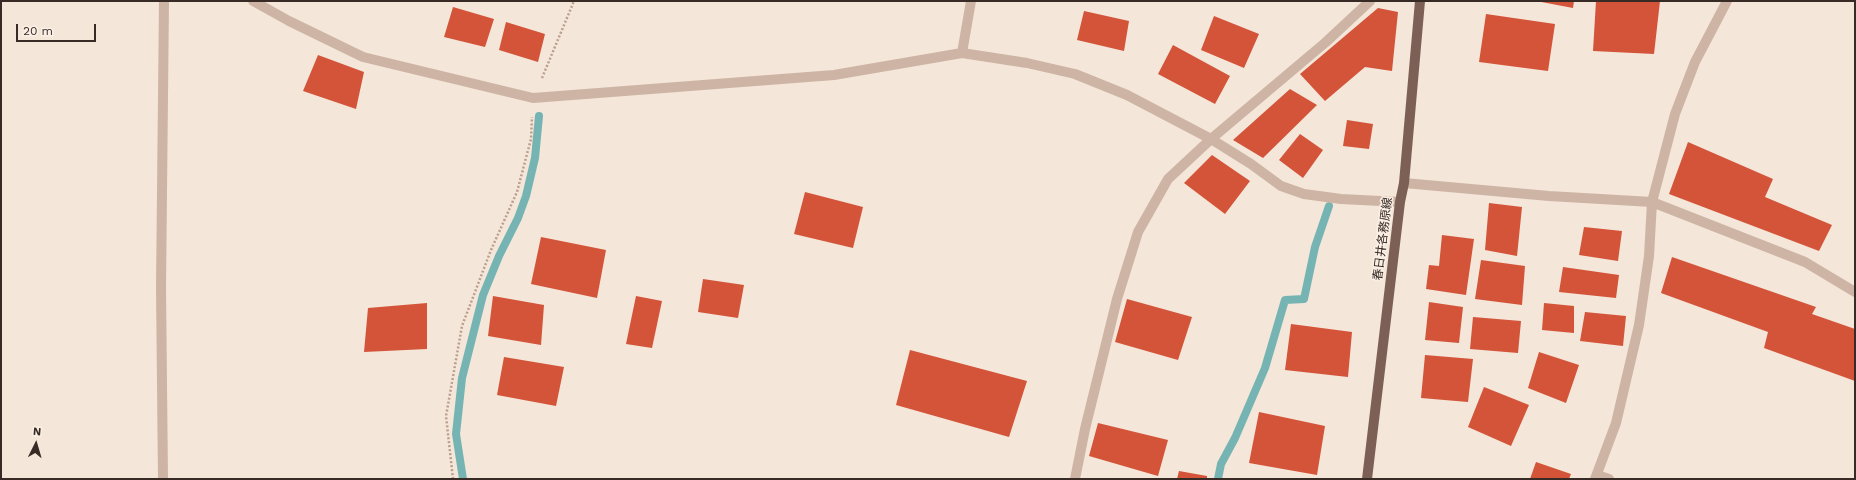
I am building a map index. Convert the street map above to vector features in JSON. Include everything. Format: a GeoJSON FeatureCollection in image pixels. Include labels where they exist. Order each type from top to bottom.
{"type":"FeatureCollection","features":[{"type":"Feature","properties":{"kind":"main road","name":"春日井各務原線"},"geometry":{"type":"LineString","coordinates":[[1367,479],[1400,202],[1404,183],[1420,1]]}},
{"type":"Feature","properties":{"kind":"street"},"geometry":{"type":"LineString","coordinates":[[163,479],[161,288],[164,1]]}},
{"type":"Feature","properties":{"kind":"street"},"geometry":{"type":"LineString","coordinates":[[253,1],[289,21],[362,57],[533,98],[834,75],[962,53],[1027,63],[1075,74],[1127,94],[1211,139],[1251,164],[1281,186],[1304,194],[1341,199],[1400,202]]}},
{"type":"Feature","properties":{"kind":"street"},"geometry":{"type":"LineString","coordinates":[[962,53],[971,1]]}},
{"type":"Feature","properties":{"kind":"street"},"geometry":{"type":"LineString","coordinates":[[1075,479],[1085,429],[1117,299],[1138,232],[1168,179],[1211,139],[1326,42],[1370,1]]}},
{"type":"Feature","properties":{"kind":"street"},"geometry":{"type":"LineString","coordinates":[[1609,479],[1596,477],[1616,423],[1639,325],[1649,256],[1652,202],[1678,107],[1695,62],[1727,1]]}},
{"type":"Feature","properties":{"kind":"street"},"geometry":{"type":"LineString","coordinates":[[1404,183],[1549,196],[1652,202],[1804,262],[1855,292]]}},
{"type":"Feature","properties":{"kind":"path"},"geometry":{"type":"LineString","coordinates":[[453,479],[446,416],[462,326],[491,250],[517,192],[531,139],[533,98],[574,1]]}},
{"type":"Feature","properties":{"kind":"building"},"geometry":{"type":"Polygon","coordinates":[[[1536,1],[1574,1],[1573,8],[1536,1]]]}},
{"type":"Feature","properties":{"kind":"building"},"geometry":{"type":"Polygon","coordinates":[[[1596,1],[1660,1],[1654,54],[1593,51],[1596,1]]]}},
{"type":"Feature","properties":{"kind":"building"},"geometry":{"type":"Polygon","coordinates":[[[453,7],[494,19],[485,47],[444,37],[453,7]]]}},
{"type":"Feature","properties":{"kind":"building"},"geometry":{"type":"Polygon","coordinates":[[[1378,8],[1398,12],[1392,71],[1365,67],[1325,101],[1300,74],[1378,8]]]}},
{"type":"Feature","properties":{"kind":"building"},"geometry":{"type":"Polygon","coordinates":[[[1084,11],[1129,21],[1124,51],[1077,40],[1084,11]]]}},
{"type":"Feature","properties":{"kind":"building"},"geometry":{"type":"Polygon","coordinates":[[[1486,14],[1555,24],[1548,71],[1479,62],[1486,14]]]}},
{"type":"Feature","properties":{"kind":"building"},"geometry":{"type":"Polygon","coordinates":[[[1214,16],[1259,34],[1244,68],[1201,50],[1214,16]]]}},
{"type":"Feature","properties":{"kind":"building"},"geometry":{"type":"Polygon","coordinates":[[[506,22],[545,34],[538,62],[499,50],[506,22]]]}},
{"type":"Feature","properties":{"kind":"building"},"geometry":{"type":"Polygon","coordinates":[[[1173,45],[1230,76],[1215,104],[1158,74],[1173,45]]]}},
{"type":"Feature","properties":{"kind":"building"},"geometry":{"type":"Polygon","coordinates":[[[318,55],[364,72],[356,109],[303,91],[318,55]]]}},
{"type":"Feature","properties":{"kind":"building"},"geometry":{"type":"Polygon","coordinates":[[[1290,89],[1317,105],[1263,158],[1233,140],[1290,89]]]}},
{"type":"Feature","properties":{"kind":"building"},"geometry":{"type":"Polygon","coordinates":[[[1347,120],[1373,124],[1369,149],[1343,146],[1347,120]]]}},
{"type":"Feature","properties":{"kind":"building"},"geometry":{"type":"Polygon","coordinates":[[[1300,134],[1323,150],[1303,178],[1279,160],[1300,134]]]}},
{"type":"Feature","properties":{"kind":"building"},"geometry":{"type":"Polygon","coordinates":[[[1688,142],[1773,179],[1765,197],[1832,225],[1819,251],[1669,194],[1688,142]]]}},
{"type":"Feature","properties":{"kind":"building"},"geometry":{"type":"Polygon","coordinates":[[[1212,155],[1250,181],[1225,214],[1184,183],[1212,155]]]}},
{"type":"Feature","properties":{"kind":"building"},"geometry":{"type":"Polygon","coordinates":[[[805,192],[863,207],[853,248],[794,234],[805,192]]]}},
{"type":"Feature","properties":{"kind":"building"},"geometry":{"type":"Polygon","coordinates":[[[1489,203],[1522,207],[1517,256],[1485,250],[1489,203]]]}},
{"type":"Feature","properties":{"kind":"building"},"geometry":{"type":"Polygon","coordinates":[[[1584,227],[1622,231],[1618,261],[1579,255],[1584,227]]]}},
{"type":"Feature","properties":{"kind":"building"},"geometry":{"type":"Polygon","coordinates":[[[1442,235],[1474,239],[1466,295],[1426,289],[1429,265],[1439,266],[1442,235]]]}},
{"type":"Feature","properties":{"kind":"building"},"geometry":{"type":"Polygon","coordinates":[[[541,237],[606,250],[597,298],[531,284],[541,237]]]}},
{"type":"Feature","properties":{"kind":"building"},"geometry":{"type":"Polygon","coordinates":[[[1672,257],[1816,307],[1812,314],[1855,329],[1855,381],[1764,348],[1768,332],[1661,293],[1672,257]]]}},
{"type":"Feature","properties":{"kind":"building"},"geometry":{"type":"Polygon","coordinates":[[[1481,260],[1525,266],[1522,305],[1475,299],[1481,260]]]}},
{"type":"Feature","properties":{"kind":"building"},"geometry":{"type":"Polygon","coordinates":[[[1563,267],[1619,275],[1616,298],[1559,292],[1563,267]]]}},
{"type":"Feature","properties":{"kind":"building"},"geometry":{"type":"Polygon","coordinates":[[[703,279],[744,285],[738,318],[698,312],[703,279]]]}},
{"type":"Feature","properties":{"kind":"building"},"geometry":{"type":"Polygon","coordinates":[[[493,296],[544,305],[541,345],[488,336],[493,296]]]}},
{"type":"Feature","properties":{"kind":"building"},"geometry":{"type":"Polygon","coordinates":[[[636,296],[662,301],[652,348],[626,344],[636,296]]]}},
{"type":"Feature","properties":{"kind":"building"},"geometry":{"type":"Polygon","coordinates":[[[1127,299],[1192,317],[1178,360],[1115,342],[1127,299]]]}},
{"type":"Feature","properties":{"kind":"building"},"geometry":{"type":"Polygon","coordinates":[[[1429,302],[1463,307],[1459,343],[1425,340],[1429,302]]]}},
{"type":"Feature","properties":{"kind":"building"},"geometry":{"type":"Polygon","coordinates":[[[427,303],[427,349],[364,352],[368,308],[427,303]]]}},
{"type":"Feature","properties":{"kind":"building"},"geometry":{"type":"Polygon","coordinates":[[[1544,303],[1574,306],[1574,333],[1542,330],[1544,303]]]}},
{"type":"Feature","properties":{"kind":"building"},"geometry":{"type":"Polygon","coordinates":[[[1585,312],[1626,316],[1623,346],[1580,341],[1585,312]]]}},
{"type":"Feature","properties":{"kind":"building"},"geometry":{"type":"Polygon","coordinates":[[[1473,317],[1521,321],[1518,353],[1470,349],[1473,317]]]}},
{"type":"Feature","properties":{"kind":"building"},"geometry":{"type":"Polygon","coordinates":[[[1291,324],[1352,332],[1348,377],[1285,370],[1291,324]]]}},
{"type":"Feature","properties":{"kind":"building"},"geometry":{"type":"Polygon","coordinates":[[[910,350],[1027,381],[1009,437],[896,405],[910,350]]]}},
{"type":"Feature","properties":{"kind":"building"},"geometry":{"type":"Polygon","coordinates":[[[1539,352],[1579,365],[1566,403],[1528,388],[1539,352]]]}},
{"type":"Feature","properties":{"kind":"building"},"geometry":{"type":"Polygon","coordinates":[[[1425,355],[1473,359],[1468,402],[1421,398],[1425,355]]]}},
{"type":"Feature","properties":{"kind":"building"},"geometry":{"type":"Polygon","coordinates":[[[504,357],[564,367],[556,406],[497,395],[504,357]]]}},
{"type":"Feature","properties":{"kind":"building"},"geometry":{"type":"Polygon","coordinates":[[[1484,387],[1529,405],[1511,446],[1468,427],[1484,387]]]}},
{"type":"Feature","properties":{"kind":"building"},"geometry":{"type":"Polygon","coordinates":[[[1259,412],[1325,426],[1317,475],[1249,463],[1259,412]]]}},
{"type":"Feature","properties":{"kind":"building"},"geometry":{"type":"Polygon","coordinates":[[[1098,423],[1168,440],[1158,476],[1089,456],[1098,423]]]}},
{"type":"Feature","properties":{"kind":"building"},"geometry":{"type":"Polygon","coordinates":[[[1536,462],[1571,474],[1569,479],[1530,479],[1536,462]]]}},
{"type":"Feature","properties":{"kind":"building"},"geometry":{"type":"Polygon","coordinates":[[[1179,471],[1207,476],[1207,479],[1177,479],[1179,471]]]}},
{"type":"Feature","properties":{"kind":"waterway"},"geometry":{"type":"LineString","coordinates":[[463,479],[456,434],[462,378],[483,295],[499,256],[518,218],[526,196],[535,158],[539,116]]}},
{"type":"Feature","properties":{"kind":"waterway"},"geometry":{"type":"LineString","coordinates":[[1218,479],[1221,464],[1235,438],[1265,368],[1285,300],[1304,299],[1315,247],[1329,206]]}}]}
